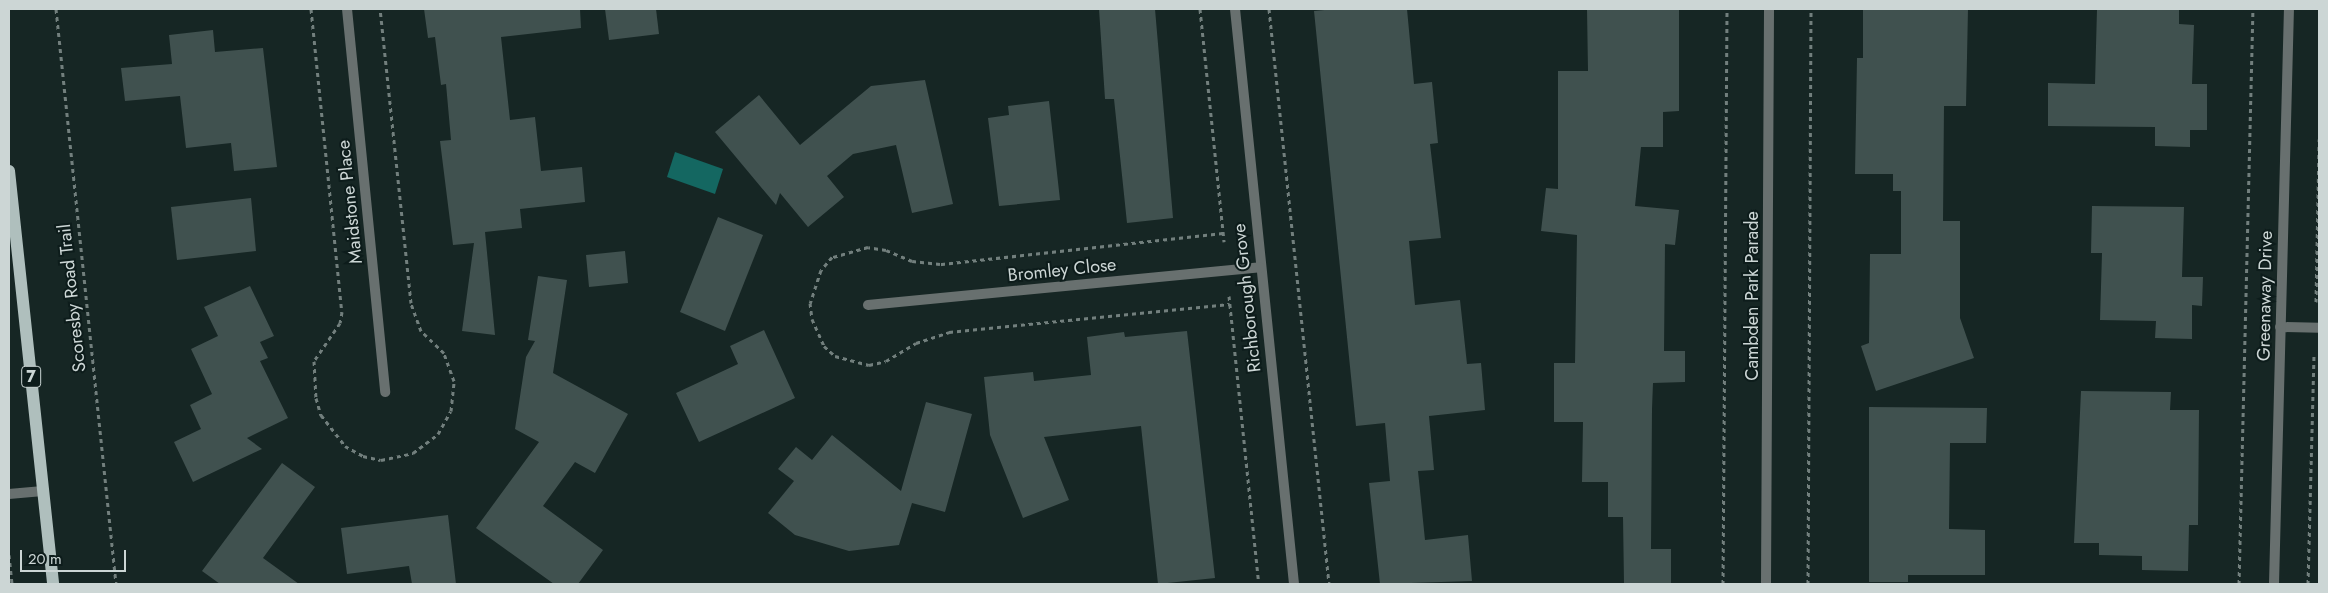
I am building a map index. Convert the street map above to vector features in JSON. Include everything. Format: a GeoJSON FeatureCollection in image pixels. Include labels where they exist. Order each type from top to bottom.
{"type":"FeatureCollection","features":[{"type":"Feature","properties":{"kind":"main road","name":"7"},"geometry":{"type":"LineString","coordinates":[[9,171],[53,584]]}},
{"type":"Feature","properties":{"kind":"street","name":"Maidstone Place"},"geometry":{"type":"LineString","coordinates":[[347,9],[385,392]]}},
{"type":"Feature","properties":{"kind":"street","name":"Richborough Grove"},"geometry":{"type":"LineString","coordinates":[[1235,9],[1294,584]]}},
{"type":"Feature","properties":{"kind":"street","name":"Cambden Park Parade"},"geometry":{"type":"LineString","coordinates":[[1766,584],[1770,9]]}},
{"type":"Feature","properties":{"kind":"street","name":"Greenaway Drive"},"geometry":{"type":"LineString","coordinates":[[2274,584],[2289,9]]}},
{"type":"Feature","properties":{"kind":"street","name":"Bromley Close"},"geometry":{"type":"LineString","coordinates":[[868,305],[1260,267]]}},
{"type":"Feature","properties":{"kind":"street"},"geometry":{"type":"LineString","coordinates":[[2280,327],[2319,328]]}},
{"type":"Feature","properties":{"kind":"street"},"geometry":{"type":"LineString","coordinates":[[9,494],[43,491]]}},
{"type":"Feature","properties":{"kind":"path","name":"Scoresby Road Trail"},"geometry":{"type":"LineString","coordinates":[[56,9],[116,584]]}},
{"type":"Feature","properties":{"kind":"path"},"geometry":{"type":"LineString","coordinates":[[1200,9],[1224,242]]}},
{"type":"Feature","properties":{"kind":"path"},"geometry":{"type":"LineString","coordinates":[[1269,9],[1329,584]]}},
{"type":"Feature","properties":{"kind":"path"},"geometry":{"type":"LineString","coordinates":[[1723,584],[1727,9]]}},
{"type":"Feature","properties":{"kind":"path"},"geometry":{"type":"LineString","coordinates":[[1808,584],[1810,9]]}},
{"type":"Feature","properties":{"kind":"path"},"geometry":{"type":"LineString","coordinates":[[2239,584],[2253,9]]}},
{"type":"Feature","properties":{"kind":"path"},"geometry":{"type":"LineString","coordinates":[[2316,302],[2318,293],[2319,139]]}},
{"type":"Feature","properties":{"kind":"path"},"geometry":{"type":"LineString","coordinates":[[1229,296],[1259,584]]}},
{"type":"Feature","properties":{"kind":"path"},"geometry":{"type":"LineString","coordinates":[[2308,584],[2314,354]]}},
{"type":"Feature","properties":{"kind":"path"},"geometry":{"type":"LineString","coordinates":[[2314,364],[2319,364]]}},
{"type":"Feature","properties":{"kind":"path"},"geometry":{"type":"LineString","coordinates":[[9,555],[12,584]]}},
{"type":"Feature","properties":{"kind":"water"},"geometry":{"type":"Polygon","coordinates":[[[675,152],[723,169],[715,194],[667,177],[675,152]]]}},
{"type":"Feature","properties":{"kind":"building"},"geometry":{"type":"Polygon","coordinates":[[[424,9],[580,9],[581,28],[501,37],[510,120],[535,117],[541,171],[582,167],[585,202],[520,209],[522,228],[485,232],[495,335],[462,331],[474,243],[453,245],[440,141],[451,140],[446,84],[441,85],[435,37],[428,38],[424,9]]]}},
{"type":"Feature","properties":{"kind":"building"},"geometry":{"type":"Polygon","coordinates":[[[605,9],[656,9],[659,34],[609,40],[605,9]]]}},
{"type":"Feature","properties":{"kind":"building"},"geometry":{"type":"Polygon","coordinates":[[[1099,9],[1155,9],[1173,218],[1127,223],[1114,99],[1105,99],[1099,9]]]}},
{"type":"Feature","properties":{"kind":"building"},"geometry":{"type":"Polygon","coordinates":[[[1335,9],[1407,9],[1414,84],[1432,82],[1438,143],[1430,144],[1441,238],[1409,241],[1415,305],[1460,300],[1467,364],[1481,363],[1485,410],[1429,416],[1434,470],[1418,471],[1425,540],[1468,535],[1472,581],[1380,584],[1369,483],[1390,481],[1385,423],[1356,426],[1314,11],[1335,9]]]}},
{"type":"Feature","properties":{"kind":"building"},"geometry":{"type":"Polygon","coordinates":[[[1587,9],[1679,9],[1679,111],[1663,112],[1663,147],[1641,147],[1635,206],[1679,210],[1675,245],[1665,244],[1664,351],[1685,351],[1685,382],[1653,383],[1652,409],[1651,549],[1671,549],[1671,584],[1624,584],[1623,517],[1608,517],[1608,482],[1582,482],[1583,422],[1554,422],[1554,363],[1575,363],[1577,235],[1541,231],[1546,188],[1558,189],[1558,71],[1588,71],[1587,9]]]}},
{"type":"Feature","properties":{"kind":"building"},"geometry":{"type":"Polygon","coordinates":[[[1863,9],[1968,9],[1966,106],[1944,106],[1943,221],[1960,221],[1960,318],[1974,358],[1876,391],[1861,346],[1869,343],[1870,254],[1901,254],[1901,191],[1893,191],[1893,174],[1855,174],[1857,58],[1863,58],[1863,9]]]}},
{"type":"Feature","properties":{"kind":"building"},"geometry":{"type":"Polygon","coordinates":[[[2097,9],[2179,9],[2179,24],[2194,25],[2192,84],[2207,84],[2207,130],[2190,130],[2190,147],[2155,146],[2155,127],[2048,126],[2048,83],[2095,84],[2097,9]]]}},
{"type":"Feature","properties":{"kind":"building"},"geometry":{"type":"Polygon","coordinates":[[[213,30],[215,52],[263,48],[277,167],[234,171],[231,143],[186,148],[180,96],[125,101],[121,68],[172,64],[169,35],[213,30]]]}},
{"type":"Feature","properties":{"kind":"building"},"geometry":{"type":"Polygon","coordinates":[[[925,80],[953,204],[912,213],[896,145],[853,154],[827,176],[844,197],[808,227],[780,193],[776,205],[715,132],[759,95],[800,145],[871,86],[925,80]]]}},
{"type":"Feature","properties":{"kind":"building"},"geometry":{"type":"Polygon","coordinates":[[[1049,101],[1060,200],[999,206],[988,118],[1009,115],[1008,106],[1049,101]]]}},
{"type":"Feature","properties":{"kind":"building"},"geometry":{"type":"Polygon","coordinates":[[[251,198],[256,251],[177,260],[171,207],[251,198]]]}},
{"type":"Feature","properties":{"kind":"building"},"geometry":{"type":"Polygon","coordinates":[[[2092,206],[2184,207],[2182,277],[2203,277],[2202,306],[2192,305],[2192,339],[2155,338],[2156,321],[2100,320],[2102,253],[2091,253],[2092,206]]]}},
{"type":"Feature","properties":{"kind":"building"},"geometry":{"type":"Polygon","coordinates":[[[718,217],[763,235],[725,331],[680,312],[718,217]]]}},
{"type":"Feature","properties":{"kind":"building"},"geometry":{"type":"Polygon","coordinates":[[[625,251],[628,283],[589,287],[586,255],[625,251]]]}},
{"type":"Feature","properties":{"kind":"building"},"geometry":{"type":"Polygon","coordinates":[[[538,276],[567,280],[553,373],[628,414],[595,473],[575,462],[543,506],[603,550],[578,584],[554,584],[476,528],[539,442],[515,429],[526,357],[535,341],[528,340],[538,276]]]}},
{"type":"Feature","properties":{"kind":"building"},"geometry":{"type":"Polygon","coordinates":[[[250,286],[274,336],[260,342],[268,358],[260,361],[288,418],[247,438],[262,449],[193,482],[174,442],[201,429],[190,405],[212,394],[191,349],[218,336],[204,307],[250,286]]]}},
{"type":"Feature","properties":{"kind":"building"},"geometry":{"type":"Polygon","coordinates":[[[764,330],[795,398],[699,442],[676,393],[738,364],[730,346],[764,330]]]}},
{"type":"Feature","properties":{"kind":"building"},"geometry":{"type":"Polygon","coordinates":[[[1187,331],[1215,578],[1158,584],[1141,426],[1044,437],[1069,500],[1023,518],[990,435],[984,377],[1033,372],[1034,381],[1091,375],[1087,337],[1124,332],[1125,337],[1187,331]]]}},
{"type":"Feature","properties":{"kind":"building"},"geometry":{"type":"Polygon","coordinates":[[[2081,391],[2171,392],[2170,410],[2199,410],[2198,525],[2189,525],[2188,571],[2142,570],[2142,556],[2099,555],[2099,543],[2074,543],[2081,391]]]}},
{"type":"Feature","properties":{"kind":"building"},"geometry":{"type":"Polygon","coordinates":[[[926,402],[972,414],[945,512],[912,503],[899,545],[849,551],[795,535],[768,513],[794,481],[778,469],[796,447],[812,460],[832,435],[901,491],[926,402]]]}},
{"type":"Feature","properties":{"kind":"building"},"geometry":{"type":"Polygon","coordinates":[[[1869,407],[1987,408],[1986,443],[1950,443],[1949,529],[1985,530],[1985,575],[1908,575],[1908,582],[1869,582],[1869,407]]]}},
{"type":"Feature","properties":{"kind":"building"},"geometry":{"type":"Polygon","coordinates":[[[282,463],[315,487],[263,558],[299,584],[220,584],[202,571],[282,463]]]}},
{"type":"Feature","properties":{"kind":"building"},"geometry":{"type":"Polygon","coordinates":[[[448,515],[456,584],[412,584],[409,566],[347,574],[341,528],[448,515]]]}}]}
